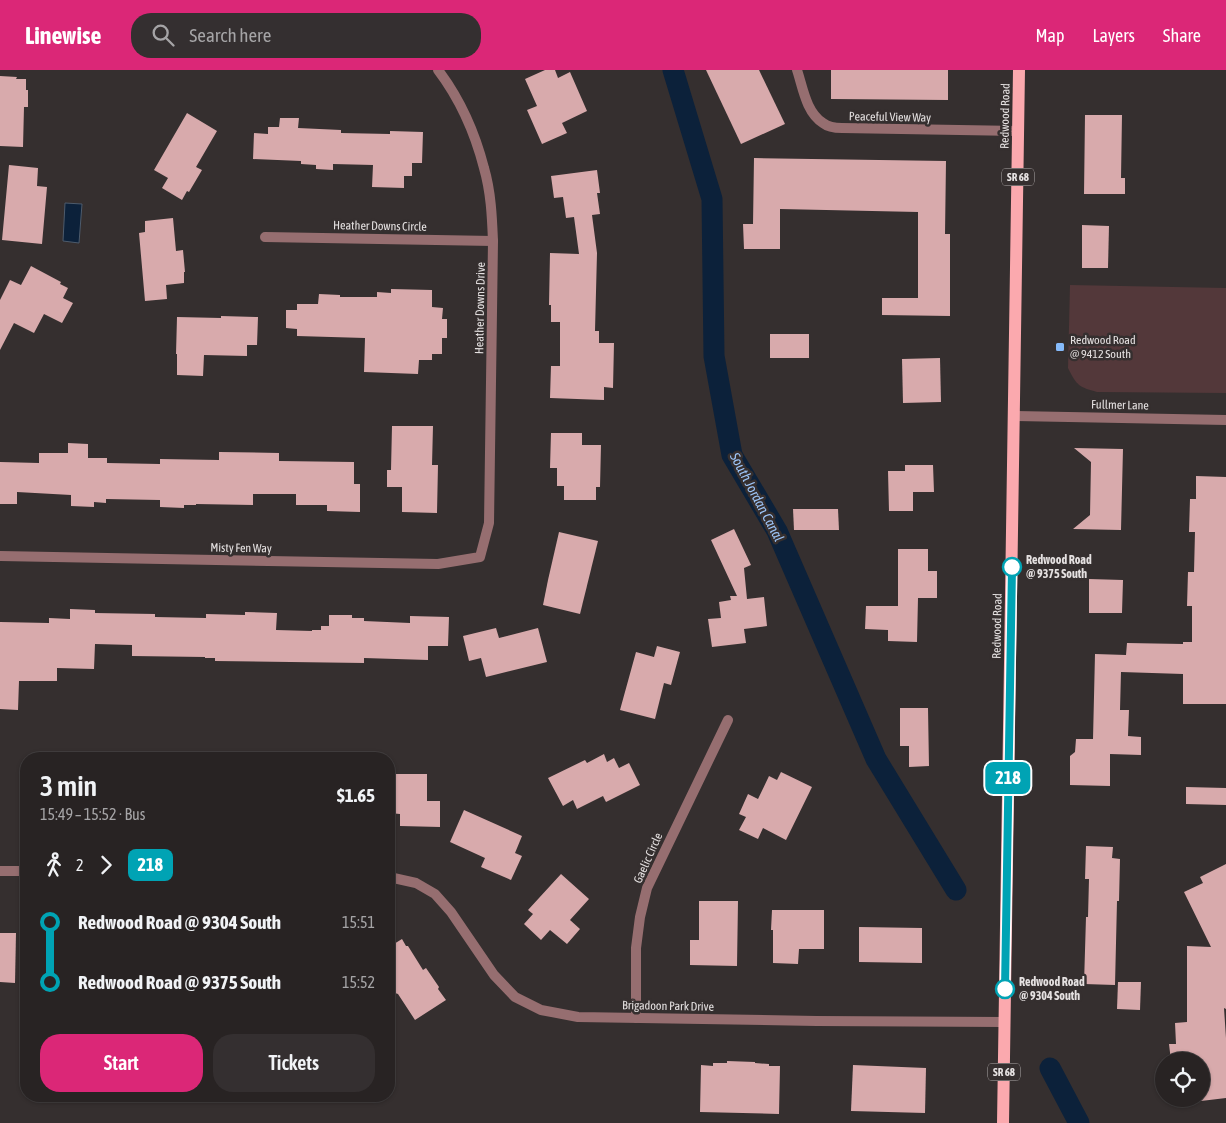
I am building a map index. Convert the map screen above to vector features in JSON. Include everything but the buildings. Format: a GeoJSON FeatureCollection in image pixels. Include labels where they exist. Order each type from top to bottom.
{"type":"FeatureCollection","features":[{"type":"Feature","properties":{"kind":"main road","name":"Redwood Road"},"geometry":{"type":"LineString","coordinates":[[1003,1123],[1019,70]]}},
{"type":"Feature","properties":{"kind":"street","name":"Heather Downs Drive"},"geometry":{"type":"LineString","coordinates":[[438,70],[462,109],[475,138],[485,169],[491,203],[493,241],[489,523],[480,556]]}},
{"type":"Feature","properties":{"kind":"street","name":"Peaceful View Way"},"geometry":{"type":"LineString","coordinates":[[797,70],[814,115],[823,124],[832,127],[1018,131]]}},
{"type":"Feature","properties":{"kind":"street","name":"Heather Downs Circle"},"geometry":{"type":"LineString","coordinates":[[265,237],[493,241]]}},
{"type":"Feature","properties":{"kind":"street","name":"Fullmer Lane"},"geometry":{"type":"LineString","coordinates":[[1014,416],[1226,420]]}},
{"type":"Feature","properties":{"kind":"street","name":"Misty Fen Way"},"geometry":{"type":"LineString","coordinates":[[0,556],[438,564],[480,556]]}},
{"type":"Feature","properties":{"kind":"street","name":"Gaelic Circle"},"geometry":{"type":"LineString","coordinates":[[636,1018],[636,948],[640,917],[647,888],[728,720]]}},
{"type":"Feature","properties":{"kind":"street"},"geometry":{"type":"LineString","coordinates":[[0,871],[20,871]]}},
{"type":"Feature","properties":{"kind":"street","name":"Brigadoon Park Drive"},"geometry":{"type":"LineString","coordinates":[[395,878],[416,883],[436,894],[451,912],[494,975],[515,997],[541,1010],[578,1017],[1004,1022]]}},
{"type":"Feature","properties":{"kind":"shaded area"},"geometry":{"type":"Polygon","coordinates":[[[1070,285],[1226,288],[1226,393],[1097,392],[1079,385],[1068,368],[1070,285]]]}},
{"type":"Feature","properties":{"kind":"water"},"geometry":{"type":"Polygon","coordinates":[[[65,203],[82,204],[79,243],[63,241],[65,203]]]}},
{"type":"Feature","properties":{"kind":"waterway","name":"South Jordan Canal"},"geometry":{"type":"LineString","coordinates":[[673,70],[712,199],[714,356],[732,455],[777,531],[876,759],[956,890]]}},
{"type":"Feature","properties":{"kind":"waterway","name":"South Jordan Canal"},"geometry":{"type":"LineString","coordinates":[[1050,1068],[1079,1123]]}},
{"type":"Feature","properties":{"kind":"bus line","name":"218"},"geometry":{"type":"LineString","coordinates":[[1005,989],[1012,567]]}},
{"type":"Feature","properties":{"kind":"place","name":"Redwood Road @ 9412 South"},"geometry":{"type":"Point","coordinates":[1060,347]}},
{"type":"Feature","properties":{"kind":"place","name":"Redwood Road @ 9375 South"},"geometry":{"type":"Point","coordinates":[1012,567]}},
{"type":"Feature","properties":{"kind":"place","name":"Redwood Road @ 9304 South"},"geometry":{"type":"Point","coordinates":[1005,989]}}]}
